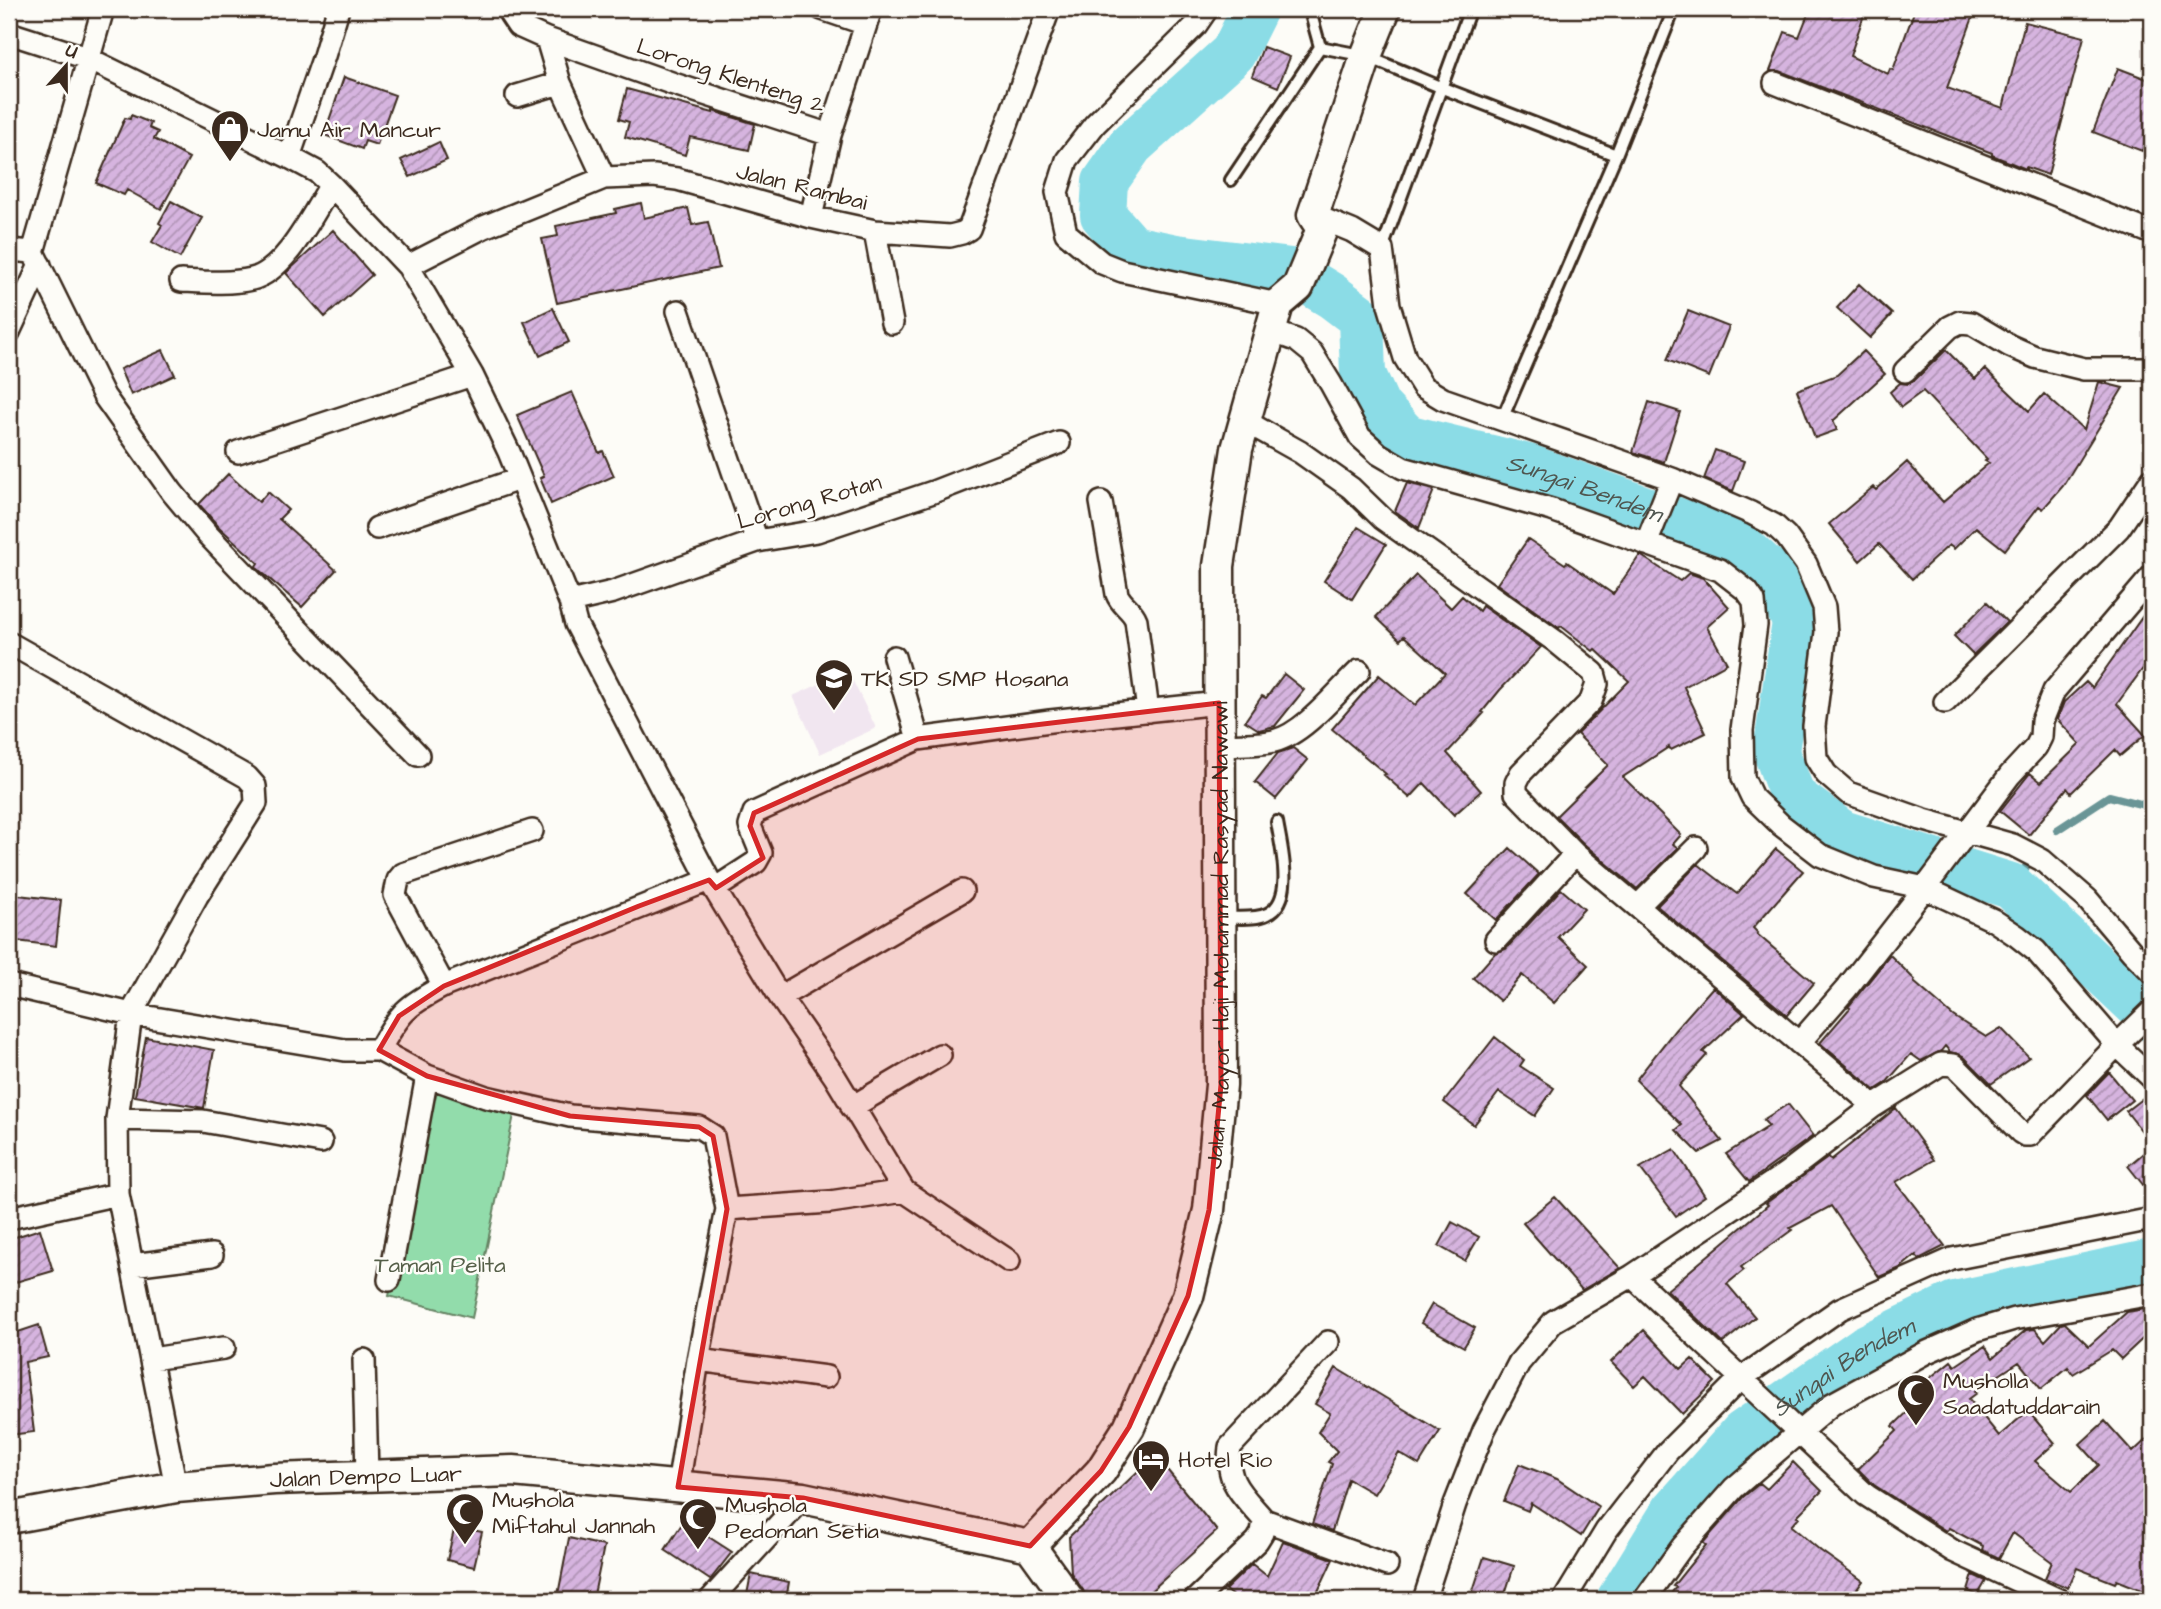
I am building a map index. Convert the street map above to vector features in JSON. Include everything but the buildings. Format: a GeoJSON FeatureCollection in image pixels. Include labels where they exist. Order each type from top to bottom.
{"type":"FeatureCollection","features":[{"type":"Feature","properties":{"kind":"street"},"geometry":{"type":"LineString","coordinates":[[9,332],[37,259],[87,58],[103,9]]}},
{"type":"Feature","properties":{"kind":"street"},"geometry":{"type":"LineString","coordinates":[[289,157],[338,9]]}},
{"type":"Feature","properties":{"kind":"street","name":"Lorong Klenteng 2"},"geometry":{"type":"LineString","coordinates":[[513,9],[510,15],[518,26],[547,39],[674,85],[830,135]]}},
{"type":"Feature","properties":{"kind":"street"},"geometry":{"type":"LineString","coordinates":[[811,217],[830,135],[868,16],[822,9]]}},
{"type":"Feature","properties":{"kind":"street","name":"Jalan Rambai"},"geometry":{"type":"LineString","coordinates":[[408,267],[484,227],[604,178],[654,176],[677,179],[811,217],[875,231],[950,236],[962,233],[969,229],[1049,9]]}},
{"type":"Feature","properties":{"kind":"street"},"geometry":{"type":"LineString","coordinates":[[1207,9],[1196,25],[1095,124],[1067,160],[1058,192],[1066,233],[1102,262],[1122,271],[1282,308],[1296,340],[1312,353],[1360,437],[1379,454],[1404,468],[1648,539],[1720,570],[1747,591],[1754,601],[1756,625],[1742,730],[1743,778],[1752,797],[1781,825],[1819,855],[1874,877],[1930,880],[1993,920],[2036,951],[2117,1045],[2152,1078]]}},
{"type":"Feature","properties":{"kind":"street"},"geometry":{"type":"LineString","coordinates":[[1385,9],[1366,56],[1317,222],[1352,231],[1382,249],[1389,305],[1405,358],[1423,387],[1443,399],[1502,419],[1669,486],[1751,513],[1774,526],[1806,564],[1824,607],[1826,632],[1814,726],[1816,758],[1826,774],[1848,793],[1964,835],[2013,845],[2042,860],[2087,899],[2152,972]]}},
{"type":"Feature","properties":{"kind":"street"},"geometry":{"type":"LineString","coordinates":[[9,33],[87,58],[317,173],[408,267],[472,375],[519,479],[570,602],[576,624],[713,884],[780,997],[835,1076],[904,1191],[1009,1261]]}},
{"type":"Feature","properties":{"kind":"street"},"geometry":{"type":"LineString","coordinates":[[547,39],[560,83],[604,178]]}},
{"type":"Feature","properties":{"kind":"street"},"geometry":{"type":"LineString","coordinates":[[517,96],[560,83]]}},
{"type":"Feature","properties":{"kind":"street"},"geometry":{"type":"LineString","coordinates":[[1775,83],[2152,233]]}},
{"type":"Feature","properties":{"kind":"street"},"geometry":{"type":"LineString","coordinates":[[181,281],[224,282],[254,279],[268,271],[283,258],[331,185]]}},
{"type":"Feature","properties":{"kind":"street","name":"Jalan Mayor Haji Mohammad Rasyad Nawawi"},"geometry":{"type":"LineString","coordinates":[[1030,1546],[1101,1471],[1129,1427],[1188,1296],[1209,1210],[1221,1085],[1219,566],[1237,449],[1282,308],[1317,222]]}},
{"type":"Feature","properties":{"kind":"street"},"geometry":{"type":"LineString","coordinates":[[875,231],[892,323]]}},
{"type":"Feature","properties":{"kind":"street"},"geometry":{"type":"LineString","coordinates":[[9,250],[37,259],[104,396],[172,492],[233,561],[418,755]]}},
{"type":"Feature","properties":{"kind":"street"},"geometry":{"type":"LineString","coordinates":[[678,311],[757,541]]}},
{"type":"Feature","properties":{"kind":"street"},"geometry":{"type":"LineString","coordinates":[[1905,371],[1950,327],[1960,323],[1970,323],[2035,357],[2084,369],[2152,369]]}},
{"type":"Feature","properties":{"kind":"street"},"geometry":{"type":"LineString","coordinates":[[238,452],[472,375]]}},
{"type":"Feature","properties":{"kind":"street"},"geometry":{"type":"LineString","coordinates":[[1245,421],[1300,452],[1351,488],[1383,519],[1533,625],[1594,673],[1597,684],[1591,701],[1521,773],[1516,783],[1516,793],[1575,854],[1874,1106]]}},
{"type":"Feature","properties":{"kind":"street","name":"Lorong Rotan"},"geometry":{"type":"LineString","coordinates":[[570,602],[613,592],[757,541],[817,531],[933,492],[1059,443]]}},
{"type":"Feature","properties":{"kind":"street"},"geometry":{"type":"LineString","coordinates":[[377,528],[519,479]]}},
{"type":"Feature","properties":{"kind":"street"},"geometry":{"type":"LineString","coordinates":[[1945,702],[2119,528],[2152,479]]}},
{"type":"Feature","properties":{"kind":"street"},"geometry":{"type":"LineString","coordinates":[[1648,539],[1669,486]]}},
{"type":"Feature","properties":{"kind":"street"},"geometry":{"type":"LineString","coordinates":[[1101,502],[1117,594],[1136,620],[1148,711]]}},
{"type":"Feature","properties":{"kind":"street"},"geometry":{"type":"LineString","coordinates":[[1799,1043],[1847,988],[2039,741],[2042,721],[2054,691],[2152,576]]}},
{"type":"Feature","properties":{"kind":"street"},"geometry":{"type":"LineString","coordinates":[[9,643],[247,778],[255,786],[256,803],[197,896],[131,1014],[117,1119],[118,1194],[176,1487]]}},
{"type":"Feature","properties":{"kind":"street"},"geometry":{"type":"LineString","coordinates":[[894,657],[918,739]]}},
{"type":"Feature","properties":{"kind":"street"},"geometry":{"type":"LineString","coordinates":[[1219,745],[1272,742],[1284,738],[1297,730],[1359,671]]}},
{"type":"Feature","properties":{"kind":"street"},"geometry":{"type":"LineString","coordinates":[[379,1050],[399,1016],[418,1000],[444,986],[639,906],[713,884],[756,862],[761,853],[750,826],[754,813],[918,739],[1051,721],[1219,704]]}},
{"type":"Feature","properties":{"kind":"street"},"geometry":{"type":"LineString","coordinates":[[444,986],[394,895],[398,880],[404,874],[532,831]]}},
{"type":"Feature","properties":{"kind":"street"},"geometry":{"type":"LineString","coordinates":[[1638,906],[1696,848]]}},
{"type":"Feature","properties":{"kind":"street"},"geometry":{"type":"LineString","coordinates":[[1496,940],[1575,854]]}},
{"type":"Feature","properties":{"kind":"street"},"geometry":{"type":"LineString","coordinates":[[780,997],[962,891]]}},
{"type":"Feature","properties":{"kind":"street"},"geometry":{"type":"LineString","coordinates":[[9,985],[131,1014],[345,1049],[379,1050],[427,1076],[485,1097],[570,1116],[699,1127],[713,1136],[727,1209],[698,1360],[678,1487]]}},
{"type":"Feature","properties":{"kind":"street"},"geometry":{"type":"LineString","coordinates":[[1424,1600],[1455,1504],[1484,1430],[1519,1363],[1554,1321],[1632,1276],[1785,1174],[1874,1106],[1941,1064],[1954,1065],[2020,1132],[2025,1136],[2030,1135],[2152,1011]]}},
{"type":"Feature","properties":{"kind":"street"},"geometry":{"type":"LineString","coordinates":[[852,1107],[940,1055]]}},
{"type":"Feature","properties":{"kind":"street"},"geometry":{"type":"LineString","coordinates":[[389,1280],[427,1076]]}},
{"type":"Feature","properties":{"kind":"street"},"geometry":{"type":"LineString","coordinates":[[117,1119],[204,1121],[321,1142]]}},
{"type":"Feature","properties":{"kind":"street"},"geometry":{"type":"LineString","coordinates":[[727,1209],[830,1202],[904,1191]]}},
{"type":"Feature","properties":{"kind":"street"},"geometry":{"type":"LineString","coordinates":[[9,1218],[118,1194]]}},
{"type":"Feature","properties":{"kind":"street"},"geometry":{"type":"LineString","coordinates":[[1564,1600],[1606,1531],[1668,1451],[1840,1309],[1952,1259],[2152,1219]]}},
{"type":"Feature","properties":{"kind":"street"},"geometry":{"type":"LineString","coordinates":[[132,1265],[212,1255]]}},
{"type":"Feature","properties":{"kind":"street"},"geometry":{"type":"LineString","coordinates":[[1632,1276],[1866,1495],[1943,1546],[2059,1600]]}},
{"type":"Feature","properties":{"kind":"street"},"geometry":{"type":"LineString","coordinates":[[1644,1600],[1682,1547],[1794,1426],[1925,1353],[1977,1331],[2014,1319],[2152,1294]]}},
{"type":"Feature","properties":{"kind":"street"},"geometry":{"type":"LineString","coordinates":[[1328,1342],[1230,1447],[1227,1464],[1233,1482],[1264,1520],[1387,1565]]}},
{"type":"Feature","properties":{"kind":"street"},"geometry":{"type":"LineString","coordinates":[[152,1359],[224,1348]]}},
{"type":"Feature","properties":{"kind":"street"},"geometry":{"type":"LineString","coordinates":[[364,1360],[367,1475]]}},
{"type":"Feature","properties":{"kind":"street"},"geometry":{"type":"LineString","coordinates":[[698,1360],[827,1377]]}},
{"type":"Feature","properties":{"kind":"street","name":"Jalan Dempo Luar"},"geometry":{"type":"LineString","coordinates":[[9,1518],[176,1487],[274,1479],[513,1471],[803,1498],[1030,1546]]}},
{"type":"Feature","properties":{"kind":"street"},"geometry":{"type":"LineString","coordinates":[[710,1600],[803,1498]]}},
{"type":"Feature","properties":{"kind":"street"},"geometry":{"type":"LineString","coordinates":[[1195,1600],[1257,1541],[1262,1534],[1264,1520]]}},
{"type":"Feature","properties":{"kind":"street"},"geometry":{"type":"LineString","coordinates":[[1030,1546],[1069,1600]]}},
{"type":"Feature","properties":{"kind":"lane"},"geometry":{"type":"LineString","coordinates":[[1231,180],[1320,47],[1312,9]]}},
{"type":"Feature","properties":{"kind":"lane"},"geometry":{"type":"LineString","coordinates":[[1382,249],[1470,9]]}},
{"type":"Feature","properties":{"kind":"lane"},"geometry":{"type":"LineString","coordinates":[[1502,419],[1616,155],[1674,9]]}},
{"type":"Feature","properties":{"kind":"lane"},"geometry":{"type":"LineString","coordinates":[[1320,47],[1366,56],[1616,155]]}},
{"type":"Feature","properties":{"kind":"lane"},"geometry":{"type":"LineString","coordinates":[[1220,918],[1267,914],[1280,903],[1284,891],[1277,822]]}},
{"type":"Feature","properties":{"kind":"highlighted area"},"geometry":{"type":"Polygon","coordinates":[[[1219,703],[1221,1085],[1209,1210],[1188,1296],[1129,1427],[1101,1471],[1030,1546],[803,1498],[678,1487],[727,1209],[713,1136],[699,1127],[570,1116],[427,1076],[379,1050],[399,1016],[444,986],[639,906],[709,880],[716,888],[763,858],[750,826],[754,813],[918,739],[1219,703]]]}},
{"type":"Feature","properties":{"kind":"shaded area","name":"TK SD SMP Hosana"},"geometry":{"type":"Polygon","coordinates":[[[848,671],[876,728],[820,754],[793,696],[848,671]]]}},
{"type":"Feature","properties":{"kind":"green space","name":"Taman Pelita"},"geometry":{"type":"Polygon","coordinates":[[[436,1086],[514,1115],[472,1318],[389,1296],[436,1086]]]}},
{"type":"Feature","properties":{"kind":"waterway","name":"Sungai Bendem"},"geometry":{"type":"LineString","coordinates":[[1255,9],[1233,53],[1131,145],[1105,182],[1103,215],[1132,248],[1176,257],[1291,271],[1332,296],[1361,318],[1363,374],[1378,407],[1406,437],[1528,467],[1737,542],[1775,577],[1795,622],[1776,752],[1793,797],[1842,833],[2011,886],[2152,1019]]}},
{"type":"Feature","properties":{"kind":"waterway"},"geometry":{"type":"LineString","coordinates":[[2057,830],[2109,796],[2152,807]]}},
{"type":"Feature","properties":{"kind":"waterway"},"geometry":{"type":"LineString","coordinates":[[2011,886],[2026,867]]}},
{"type":"Feature","properties":{"kind":"waterway","name":"Sungai Bendem"},"geometry":{"type":"LineString","coordinates":[[1619,1600],[1674,1511],[1743,1433],[1865,1348],[1955,1304],[2152,1262]]}},
{"type":"Feature","properties":{"kind":"place","name":"Jamu Air Mancur"},"geometry":{"type":"Point","coordinates":[230,163]}},
{"type":"Feature","properties":{"kind":"place","name":"TK SD SMP Hosana"},"geometry":{"type":"Point","coordinates":[834,712]}},
{"type":"Feature","properties":{"kind":"place","name":"Musholla Saadatuddarain"},"geometry":{"type":"Point","coordinates":[1916,1427]}},
{"type":"Feature","properties":{"kind":"place","name":"Hotel Rio"},"geometry":{"type":"Point","coordinates":[1151,1493]}},
{"type":"Feature","properties":{"kind":"place","name":"Mushola Miftahul Jannah"},"geometry":{"type":"Point","coordinates":[465,1546]}},
{"type":"Feature","properties":{"kind":"place","name":"Mushola Pedoman Setia"},"geometry":{"type":"Point","coordinates":[698,1551]}}]}
